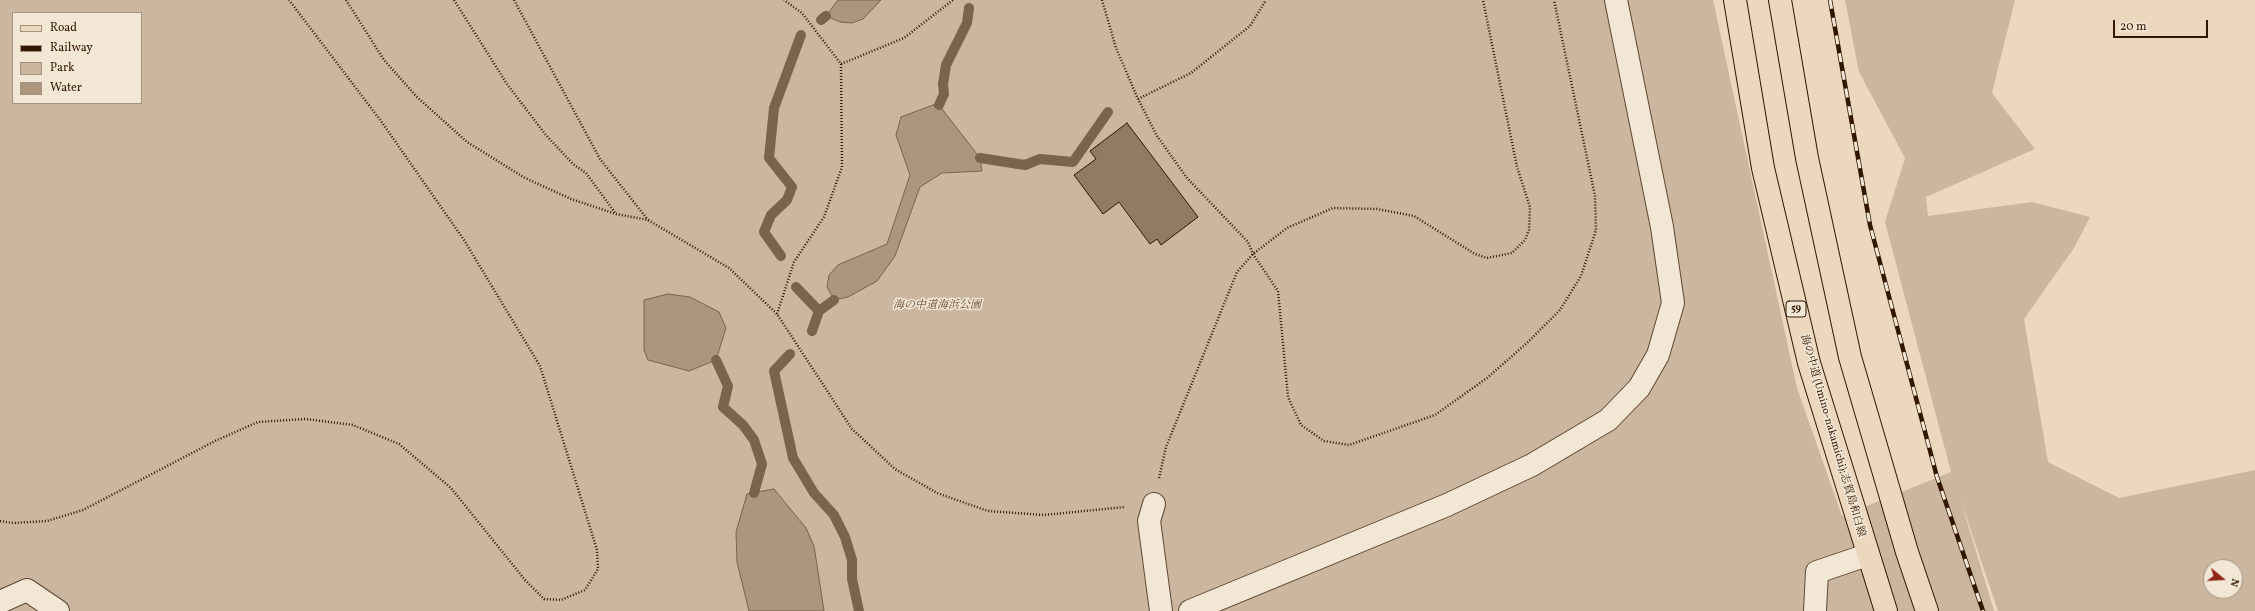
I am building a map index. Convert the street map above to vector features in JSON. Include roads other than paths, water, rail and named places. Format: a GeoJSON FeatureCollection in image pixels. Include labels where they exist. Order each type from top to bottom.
{"type":"FeatureCollection","features":[{"type":"Feature","properties":{"kind":"main road","name":"海の中道 (Umino-nakamichi);志賀島和白線"},"geometry":{"type":"LineString","coordinates":[[1734,0],[1763,168],[1807,355],[1867,555],[1886,611]]}},
{"type":"Feature","properties":{"kind":"main road"},"geometry":{"type":"LineString","coordinates":[[1780,0],[1808,158],[1850,357],[1905,545],[1927,611]]}},
{"type":"Feature","properties":{"kind":"lane"},"geometry":{"type":"LineString","coordinates":[[1190,611],[1440,508],[1532,465],[1608,420],[1639,388],[1658,355],[1673,303],[1662,226],[1616,0]]}},
{"type":"Feature","properties":{"kind":"lane"},"geometry":{"type":"LineString","coordinates":[[1154,504],[1149,521],[1161,611]]}},
{"type":"Feature","properties":{"kind":"lane"},"geometry":{"type":"LineString","coordinates":[[1815,611],[1817,572],[1867,555]]}},
{"type":"Feature","properties":{"kind":"lane"},"geometry":{"type":"LineString","coordinates":[[0,602],[26,590],[58,611]]}},
{"type":"Feature","properties":{"kind":"water"},"geometry":{"type":"Polygon","coordinates":[[[838,0],[881,0],[863,19],[852,23],[840,22],[826,16],[838,0]]]}},
{"type":"Feature","properties":{"kind":"water"},"geometry":{"type":"Polygon","coordinates":[[[933,105],[939,105],[980,158],[982,171],[942,173],[920,187],[895,256],[877,281],[848,297],[834,300],[827,287],[829,275],[838,265],[887,244],[910,175],[896,135],[901,117],[933,105]]]}},
{"type":"Feature","properties":{"kind":"water"},"geometry":{"type":"Polygon","coordinates":[[[668,294],[690,297],[719,312],[726,328],[716,360],[689,371],[648,360],[644,350],[644,300],[668,294]]]}},
{"type":"Feature","properties":{"kind":"water"},"geometry":{"type":"Polygon","coordinates":[[[774,489],[806,528],[814,546],[824,611],[749,611],[737,562],[736,532],[747,494],[774,489]]]}},
{"type":"Feature","properties":{"kind":"waterway"},"geometry":{"type":"LineString","coordinates":[[939,105],[944,94],[943,84],[946,65],[967,23],[969,8]]}},
{"type":"Feature","properties":{"kind":"waterway"},"geometry":{"type":"LineString","coordinates":[[821,20],[826,16]]}},
{"type":"Feature","properties":{"kind":"waterway"},"geometry":{"type":"LineString","coordinates":[[781,256],[764,232],[771,215],[787,200],[792,187],[769,158],[774,108],[801,35]]}},
{"type":"Feature","properties":{"kind":"waterway"},"geometry":{"type":"LineString","coordinates":[[980,158],[1025,165],[1040,159],[1073,162],[1108,112]]}},
{"type":"Feature","properties":{"kind":"waterway"},"geometry":{"type":"LineString","coordinates":[[796,287],[819,311]]}},
{"type":"Feature","properties":{"kind":"waterway"},"geometry":{"type":"LineString","coordinates":[[812,331],[819,311],[834,300]]}},
{"type":"Feature","properties":{"kind":"waterway"},"geometry":{"type":"LineString","coordinates":[[790,354],[774,371],[793,458],[814,493],[834,515],[845,537],[852,560],[852,579],[859,611]]}},
{"type":"Feature","properties":{"kind":"waterway"},"geometry":{"type":"LineString","coordinates":[[716,360],[728,386],[723,407],[743,425],[754,440],[762,464],[754,493]]}},
{"type":"Feature","properties":{"kind":"railway"},"geometry":{"type":"LineString","coordinates":[[1830,0],[1870,225],[1937,477],[1983,611]]}},
{"type":"Feature","properties":{"kind":"park label","name":"海の中道海浜公園"},"geometry":{"type":"Point","coordinates":[937,306]}}]}
